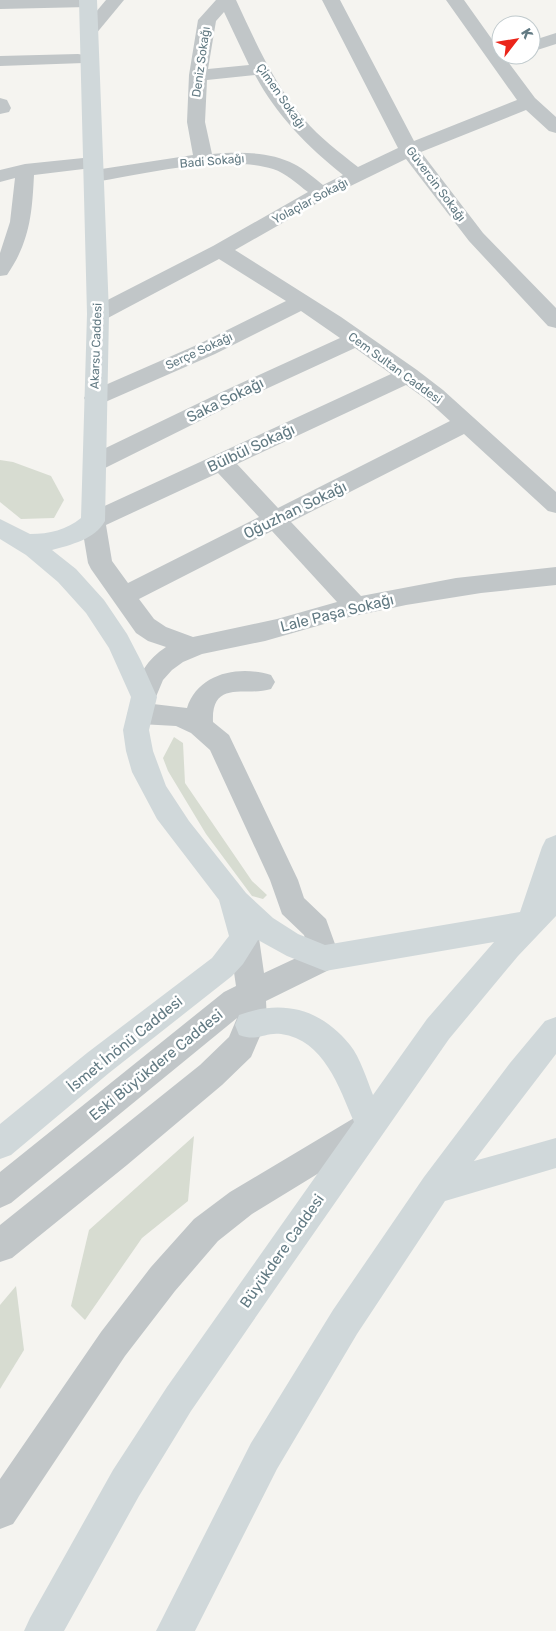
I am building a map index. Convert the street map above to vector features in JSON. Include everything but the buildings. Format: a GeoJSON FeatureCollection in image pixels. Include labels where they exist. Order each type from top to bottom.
{"type":"FeatureCollection","features":[{"type":"Feature","properties":{"kind":"main road","name":"Akarsu Caddesi"},"geometry":{"type":"LineString","coordinates":[[88,1],[98,314],[93,521]]}},
{"type":"Feature","properties":{"kind":"main road"},"geometry":{"type":"LineString","coordinates":[[26,543],[57,541],[82,531],[93,521]]}},
{"type":"Feature","properties":{"kind":"main road"},"geometry":{"type":"LineString","coordinates":[[0,528],[26,543],[65,573],[94,604],[118,641],[142,705],[136,728],[141,758],[160,800],[198,854],[243,910],[256,922],[303,951],[325,958],[531,923],[556,847]]}},
{"type":"Feature","properties":{"kind":"main road"},"geometry":{"type":"LineString","coordinates":[[228,891],[244,938]]}},
{"type":"Feature","properties":{"kind":"main road","name":"Büyükdere Caddesi"},"geometry":{"type":"LineString","coordinates":[[43,1631],[126,1482],[179,1399],[371,1124],[438,1029],[468,992],[556,897]]}},
{"type":"Feature","properties":{"kind":"main road","name":"İsmet İnönü Caddesi"},"geometry":{"type":"LineString","coordinates":[[0,1144],[106,1057],[222,967],[234,955],[244,938]]}},
{"type":"Feature","properties":{"kind":"main road"},"geometry":{"type":"LineString","coordinates":[[250,1025],[277,1020],[301,1023],[321,1038],[340,1056],[371,1124]]}},
{"type":"Feature","properties":{"kind":"main road"},"geometry":{"type":"LineString","coordinates":[[175,1631],[264,1456],[346,1322],[435,1188],[521,1073],[556,1031]]}},
{"type":"Feature","properties":{"kind":"main road"},"geometry":{"type":"LineString","coordinates":[[435,1188],[556,1153]]}},
{"type":"Feature","properties":{"kind":"street"},"geometry":{"type":"LineString","coordinates":[[89,31],[115,0]]}},
{"type":"Feature","properties":{"kind":"street","name":"Çimen Sokağı"},"geometry":{"type":"LineString","coordinates":[[226,0],[260,69],[296,122],[324,150],[357,176]]}},
{"type":"Feature","properties":{"kind":"street","name":"Deniz Sokağı"},"geometry":{"type":"LineString","coordinates":[[204,160],[196,122],[198,75],[207,20],[226,0]]}},
{"type":"Feature","properties":{"kind":"street","name":"Güvercin Sokağı"},"geometry":{"type":"LineString","coordinates":[[331,0],[409,150],[476,237],[556,321]]}},
{"type":"Feature","properties":{"kind":"street"},"geometry":{"type":"LineString","coordinates":[[455,0],[491,44]]}},
{"type":"Feature","properties":{"kind":"street"},"geometry":{"type":"LineString","coordinates":[[0,4],[88,1]]}},
{"type":"Feature","properties":{"kind":"street"},"geometry":{"type":"LineString","coordinates":[[541,43],[556,38]]}},
{"type":"Feature","properties":{"kind":"street"},"geometry":{"type":"LineString","coordinates":[[0,60],[78,59]]}},
{"type":"Feature","properties":{"kind":"street"},"geometry":{"type":"LineString","coordinates":[[507,65],[528,102],[556,127]]}},
{"type":"Feature","properties":{"kind":"street"},"geometry":{"type":"LineString","coordinates":[[198,75],[260,69]]}},
{"type":"Feature","properties":{"kind":"street","name":"Yolaçlar Sokağı"},"geometry":{"type":"LineString","coordinates":[[98,314],[220,250],[321,193],[409,150],[528,102]]}},
{"type":"Feature","properties":{"kind":"street"},"geometry":{"type":"LineString","coordinates":[[0,104],[2,108],[0,108]]}},
{"type":"Feature","properties":{"kind":"street","name":"Badi Sokağı"},"geometry":{"type":"LineString","coordinates":[[0,176],[25,170],[94,170],[204,160],[251,158],[268,160],[283,165],[321,193]]}},
{"type":"Feature","properties":{"kind":"street"},"geometry":{"type":"LineString","coordinates":[[0,270],[7,261],[18,235],[25,170]]}},
{"type":"Feature","properties":{"kind":"street","name":"Cem Sultan Caddesi"},"geometry":{"type":"LineString","coordinates":[[220,250],[302,302],[436,395],[556,504]]}},
{"type":"Feature","properties":{"kind":"street","name":"Serçe Sokağı"},"geometry":{"type":"LineString","coordinates":[[95,398],[207,349],[302,302]]}},
{"type":"Feature","properties":{"kind":"street","name":"Saka Sokağı"},"geometry":{"type":"LineString","coordinates":[[95,463],[234,395],[356,339]]}},
{"type":"Feature","properties":{"kind":"street","name":"Bülbül Sokağı"},"geometry":{"type":"LineString","coordinates":[[93,521],[408,375]]}},
{"type":"Feature","properties":{"kind":"street","name":"Oğuzhan Sokağı"},"geometry":{"type":"LineString","coordinates":[[123,596],[466,423]]}},
{"type":"Feature","properties":{"kind":"street"},"geometry":{"type":"LineString","coordinates":[[221,462],[356,606]]}},
{"type":"Feature","properties":{"kind":"street","name":"Akarsu Caddesi"},"geometry":{"type":"LineString","coordinates":[[93,521],[100,563],[144,626],[157,634],[193,646]]}},
{"type":"Feature","properties":{"kind":"street","name":"Lale Paşa Sokağı"},"geometry":{"type":"LineString","coordinates":[[142,705],[149,680],[155,668],[174,655],[193,646],[284,627],[356,606],[460,586],[556,576]]}},
{"type":"Feature","properties":{"kind":"street"},"geometry":{"type":"LineString","coordinates":[[200,726],[200,707],[212,690],[226,682],[245,680],[262,682]]}},
{"type":"Feature","properties":{"kind":"street"},"geometry":{"type":"LineString","coordinates":[[142,705],[180,716],[200,726],[220,743],[284,880],[292,905],[316,928],[325,958]]}},
{"type":"Feature","properties":{"kind":"street"},"geometry":{"type":"LineString","coordinates":[[0,1246],[211,1076],[240,1047],[252,1020],[251,994],[244,938]]}},
{"type":"Feature","properties":{"kind":"street","name":"Eski Büyükdere Caddesi"},"geometry":{"type":"LineString","coordinates":[[0,1192],[185,1040],[235,1002],[325,958]]}},
{"type":"Feature","properties":{"kind":"street"},"geometry":{"type":"LineString","coordinates":[[0,1511],[113,1344],[163,1279],[206,1230],[241,1203],[371,1124]]}},
{"type":"Feature","properties":{"kind":"shaded area"},"geometry":{"type":"Polygon","coordinates":[[[0,460],[13,462],[51,476],[64,500],[54,518],[21,519],[0,502],[0,460]]]}},
{"type":"Feature","properties":{"kind":"shaded area"},"geometry":{"type":"Polygon","coordinates":[[[174,737],[183,743],[185,783],[252,881],[267,895],[263,899],[252,896],[206,834],[168,771],[163,758],[174,737]]]}},
{"type":"Feature","properties":{"kind":"shaded area"},"geometry":{"type":"Polygon","coordinates":[[[194,1136],[188,1201],[142,1238],[85,1320],[71,1306],[89,1230],[194,1136]]]}},
{"type":"Feature","properties":{"kind":"shaded area"},"geometry":{"type":"Polygon","coordinates":[[[16,1286],[24,1350],[0,1389],[0,1305],[16,1286]]]}}]}
